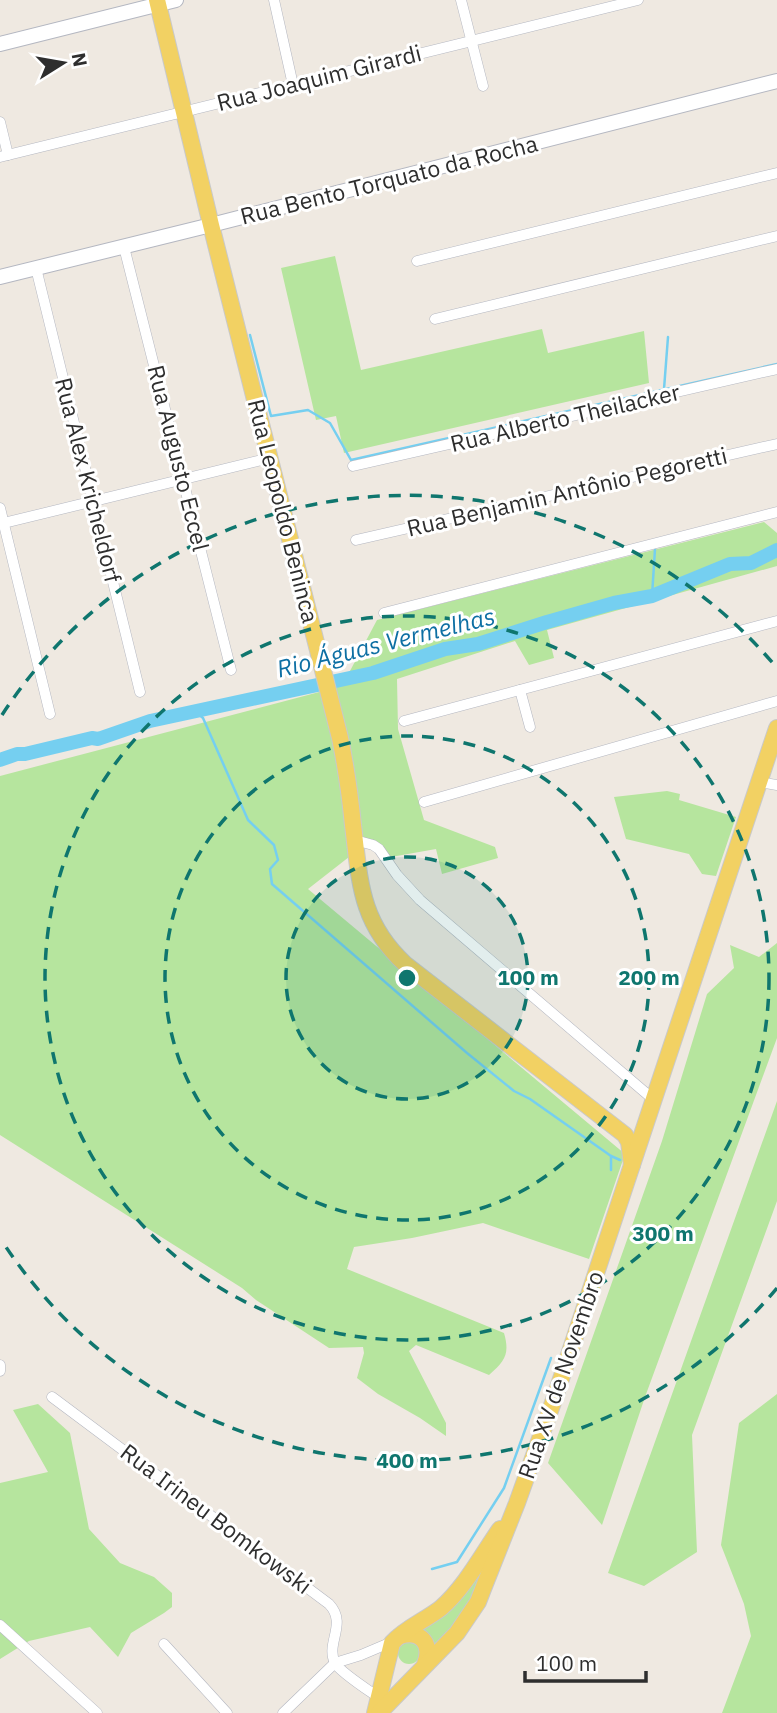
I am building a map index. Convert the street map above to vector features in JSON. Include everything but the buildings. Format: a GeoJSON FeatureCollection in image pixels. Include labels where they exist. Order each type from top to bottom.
{"type":"FeatureCollection","features":[{"type":"Feature","properties":{"kind":"main road","name":"Rua Leopoldo Beninca"},"geometry":{"type":"LineString","coordinates":[[157,2],[345,763],[360,884],[367,910],[377,932],[393,952],[625,1135],[632,1152],[632,1165]]}},
{"type":"Feature","properties":{"kind":"main road","name":"Rua XV de Novembro"},"geometry":{"type":"LineString","coordinates":[[377,1708],[457,1633],[478,1602],[564,1373],[777,727]]}},
{"type":"Feature","properties":{"kind":"main road"},"geometry":{"type":"LineString","coordinates":[[609,1122],[620,1124],[635,1120],[648,1110],[654,1100]]}},
{"type":"Feature","properties":{"kind":"main road","name":"Rua XV de Novembro"},"geometry":{"type":"LineString","coordinates":[[394,1643],[450,1599],[517,1503]]}},
{"type":"Feature","properties":{"kind":"main road"},"geometry":{"type":"LineString","coordinates":[[377,1708],[394,1643],[412,1634],[423,1640],[428,1652],[424,1666],[411,1673],[399,1671],[391,1661],[394,1643]]}},
{"type":"Feature","properties":{"kind":"street"},"geometry":{"type":"LineString","coordinates":[[0,44],[157,2],[176,0]]}},
{"type":"Feature","properties":{"kind":"street"},"geometry":{"type":"LineString","coordinates":[[274,0],[293,85]]}},
{"type":"Feature","properties":{"kind":"street"},"geometry":{"type":"LineString","coordinates":[[461,0],[483,86]]}},
{"type":"Feature","properties":{"kind":"street","name":"Rua Joaquim Girardi"},"geometry":{"type":"LineString","coordinates":[[4,156],[638,0]]}},
{"type":"Feature","properties":{"kind":"street","name":"Rua Bento Torquato da Rocha"},"geometry":{"type":"LineString","coordinates":[[0,277],[777,81]]}},
{"type":"Feature","properties":{"kind":"street"},"geometry":{"type":"LineString","coordinates":[[0,122],[4,156]]}},
{"type":"Feature","properties":{"kind":"street"},"geometry":{"type":"LineString","coordinates":[[417,261],[777,173]]}},
{"type":"Feature","properties":{"kind":"street"},"geometry":{"type":"LineString","coordinates":[[435,319],[777,236]]}},
{"type":"Feature","properties":{"kind":"street","name":"Rua Augusto Eccel"},"geometry":{"type":"LineString","coordinates":[[124,247],[231,670]]}},
{"type":"Feature","properties":{"kind":"street","name":"Rua Alex Kricheldorf"},"geometry":{"type":"LineString","coordinates":[[36,268],[140,692]]}},
{"type":"Feature","properties":{"kind":"street","name":"Rua Alberto Theilacker"},"geometry":{"type":"LineString","coordinates":[[353,466],[777,369]]}},
{"type":"Feature","properties":{"kind":"street","name":"Rua Benjamin Antônio Pegoretti"},"geometry":{"type":"LineString","coordinates":[[356,540],[777,444]]}},
{"type":"Feature","properties":{"kind":"street"},"geometry":{"type":"LineString","coordinates":[[2,524],[270,458]]}},
{"type":"Feature","properties":{"kind":"street"},"geometry":{"type":"LineString","coordinates":[[0,508],[50,714]]}},
{"type":"Feature","properties":{"kind":"street"},"geometry":{"type":"LineString","coordinates":[[384,613],[777,512]]}},
{"type":"Feature","properties":{"kind":"street"},"geometry":{"type":"LineString","coordinates":[[404,721],[777,621]]}},
{"type":"Feature","properties":{"kind":"street"},"geometry":{"type":"LineString","coordinates":[[520,690],[530,727]]}},
{"type":"Feature","properties":{"kind":"street"},"geometry":{"type":"LineString","coordinates":[[424,802],[777,701]]}},
{"type":"Feature","properties":{"kind":"street"},"geometry":{"type":"LineString","coordinates":[[759,782],[777,785]]}},
{"type":"Feature","properties":{"kind":"street"},"geometry":{"type":"LineString","coordinates":[[355,840],[379,849],[397,875],[420,900],[654,1100]]}},
{"type":"Feature","properties":{"kind":"street"},"geometry":{"type":"LineString","coordinates":[[0,1365],[0,1371]]}},
{"type":"Feature","properties":{"kind":"street","name":"Rua Irineu Bomkowski"},"geometry":{"type":"LineString","coordinates":[[52,1396],[329,1604],[337,1619],[333,1651],[335,1663]]}},
{"type":"Feature","properties":{"kind":"street"},"geometry":{"type":"LineString","coordinates":[[0,1625],[97,1713]]}},
{"type":"Feature","properties":{"kind":"street"},"geometry":{"type":"LineString","coordinates":[[284,1713],[335,1663],[394,1643]]}},
{"type":"Feature","properties":{"kind":"street"},"geometry":{"type":"LineString","coordinates":[[164,1644],[227,1713]]}},
{"type":"Feature","properties":{"kind":"street"},"geometry":{"type":"LineString","coordinates":[[335,1663],[377,1708]]}},
{"type":"Feature","properties":{"kind":"green space"},"geometry":{"type":"Polygon","coordinates":[[[335,256],[361,370],[542,329],[548,353],[644,331],[649,383],[344,453],[336,416],[316,420],[281,268],[335,256]]]}},
{"type":"Feature","properties":{"kind":"green space"},"geometry":{"type":"Polygon","coordinates":[[[764,522],[777,533],[777,566],[547,630],[554,658],[529,665],[515,641],[397,679],[398,729],[424,820],[495,847],[498,858],[442,874],[436,849],[391,857],[372,839],[308,889],[625,1154],[589,1259],[483,1223],[354,1247],[347,1269],[504,1333],[505,1357],[489,1375],[416,1345],[409,1351],[446,1423],[446,1436],[357,1378],[364,1353],[363,1347],[329,1348],[242,1288],[0,1135],[0,776],[342,686],[377,620],[764,522]]]}},
{"type":"Feature","properties":{"kind":"green space"},"geometry":{"type":"Polygon","coordinates":[[[667,791],[680,794],[679,800],[736,817],[716,876],[702,874],[689,854],[626,839],[614,797],[667,791]]]}},
{"type":"Feature","properties":{"kind":"green space"},"geometry":{"type":"Polygon","coordinates":[[[777,943],[777,1038],[645,1397],[602,1525],[548,1463],[662,1141],[707,994],[734,968],[730,945],[759,957],[777,943]]]}},
{"type":"Feature","properties":{"kind":"green space"},"geometry":{"type":"Polygon","coordinates":[[[777,1101],[777,1201],[692,1435],[697,1552],[644,1586],[608,1573],[777,1101]]]}},
{"type":"Feature","properties":{"kind":"green space"},"geometry":{"type":"Polygon","coordinates":[[[777,1394],[777,1713],[722,1713],[751,1636],[744,1604],[721,1545],[739,1423],[777,1394]]]}},
{"type":"Feature","properties":{"kind":"green space"},"geometry":{"type":"Polygon","coordinates":[[[38,1404],[70,1433],[89,1529],[120,1563],[154,1577],[172,1593],[172,1607],[131,1633],[118,1657],[90,1627],[29,1641],[0,1659],[0,1483],[48,1472],[13,1410],[38,1404]]]}},
{"type":"Feature","properties":{"kind":"green space"},"geometry":{"type":"Polygon","coordinates":[[[490,1549],[471,1605],[434,1650],[431,1638],[422,1628],[490,1549]]]}},
{"type":"Feature","properties":{"kind":"green space"},"geometry":{"type":"Polygon","coordinates":[[[409,1642],[417,1645],[420,1653],[417,1661],[409,1664],[401,1661],[398,1653],[401,1645],[409,1642]]]}},
{"type":"Feature","properties":{"kind":"waterway"},"geometry":{"type":"LineString","coordinates":[[250,335],[271,416],[308,410],[330,423],[351,460],[777,364]]}},
{"type":"Feature","properties":{"kind":"waterway"},"geometry":{"type":"LineString","coordinates":[[664,389],[668,337]]}},
{"type":"Feature","properties":{"kind":"waterway"},"geometry":{"type":"LineString","coordinates":[[652,596],[655,549]]}},
{"type":"Feature","properties":{"kind":"waterway","name":"Rio Águas Vermelhas"},"geometry":{"type":"LineString","coordinates":[[0,760],[17,754],[98,739],[150,721],[373,673],[445,649],[478,644],[614,603],[652,596],[730,564],[751,563],[777,550]]}},
{"type":"Feature","properties":{"kind":"waterway"},"geometry":{"type":"LineString","coordinates":[[196,712],[203,718],[248,820],[274,845],[278,860],[270,869],[272,884],[514,1091],[620,1160]]}},
{"type":"Feature","properties":{"kind":"waterway"},"geometry":{"type":"LineString","coordinates":[[611,1156],[611,1170]]}},
{"type":"Feature","properties":{"kind":"waterway"},"geometry":{"type":"LineString","coordinates":[[432,1569],[457,1562],[504,1488],[551,1358]]}}]}
